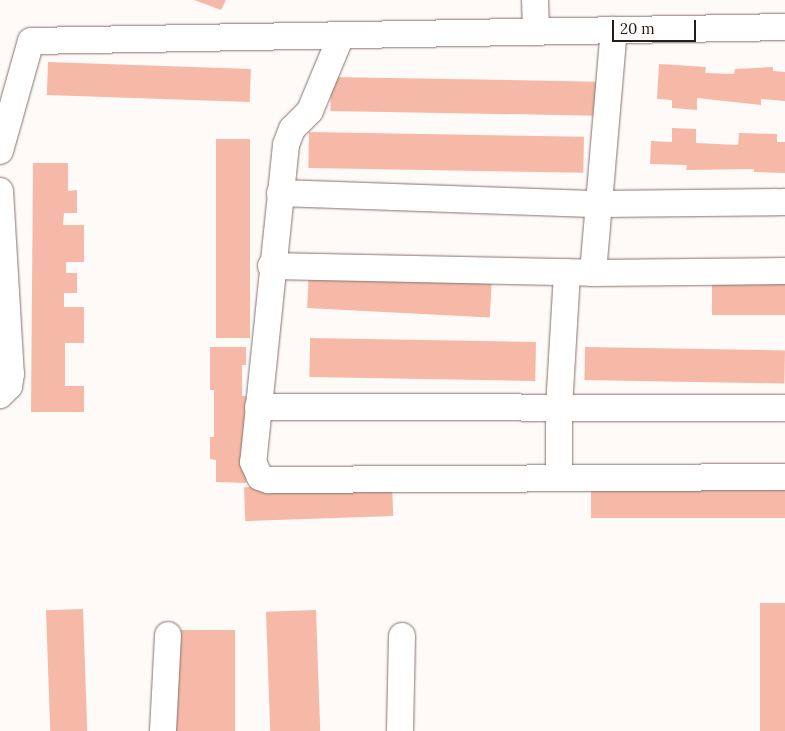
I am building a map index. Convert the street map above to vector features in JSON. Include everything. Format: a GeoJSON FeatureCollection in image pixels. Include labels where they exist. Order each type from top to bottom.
{"type":"FeatureCollection","features":[{"type":"Feature","properties":{"kind":"street"},"geometry":{"type":"LineString","coordinates":[[536,0],[536,32]]}},
{"type":"Feature","properties":{"kind":"street"},"geometry":{"type":"LineString","coordinates":[[0,151],[31,41],[785,28]]}},
{"type":"Feature","properties":{"kind":"street"},"geometry":{"type":"LineString","coordinates":[[593,273],[614,30]]}},
{"type":"Feature","properties":{"kind":"street"},"geometry":{"type":"LineString","coordinates":[[341,36],[310,111],[292,129],[286,145],[271,266],[252,462],[260,477],[268,480],[559,476],[785,477]]}},
{"type":"Feature","properties":{"kind":"street"},"geometry":{"type":"LineString","coordinates":[[0,191],[11,374],[8,386],[0,395]]}},
{"type":"Feature","properties":{"kind":"street"},"geometry":{"type":"LineString","coordinates":[[280,193],[599,204],[785,202]]}},
{"type":"Feature","properties":{"kind":"street"},"geometry":{"type":"LineString","coordinates":[[271,266],[593,273],[785,271]]}},
{"type":"Feature","properties":{"kind":"street"},"geometry":{"type":"LineString","coordinates":[[559,476],[559,408],[567,272]]}},
{"type":"Feature","properties":{"kind":"street"},"geometry":{"type":"LineString","coordinates":[[258,407],[785,408]]}},
{"type":"Feature","properties":{"kind":"street"},"geometry":{"type":"LineString","coordinates":[[163,731],[168,635]]}},
{"type":"Feature","properties":{"kind":"street"},"geometry":{"type":"LineString","coordinates":[[400,731],[402,636]]}},
{"type":"Feature","properties":{"kind":"building"},"geometry":{"type":"Polygon","coordinates":[[[194,0],[226,0],[221,10],[194,0]]]}},
{"type":"Feature","properties":{"kind":"building"},"geometry":{"type":"Polygon","coordinates":[[[48,62],[251,69],[250,102],[47,95],[48,62]]]}},
{"type":"Feature","properties":{"kind":"building"},"geometry":{"type":"Polygon","coordinates":[[[659,64],[706,67],[705,73],[734,74],[735,69],[773,67],[773,71],[785,72],[785,101],[761,99],[761,105],[697,98],[697,110],[672,108],[672,100],[657,99],[659,64]]]}},
{"type":"Feature","properties":{"kind":"building"},"geometry":{"type":"Polygon","coordinates":[[[331,77],[597,82],[596,116],[330,111],[331,77]]]}},
{"type":"Feature","properties":{"kind":"building"},"geometry":{"type":"Polygon","coordinates":[[[672,128],[696,129],[696,143],[738,145],[739,133],[777,134],[777,142],[785,142],[785,173],[754,172],[754,169],[686,170],[687,165],[650,164],[651,141],[672,142],[672,128]]]}},
{"type":"Feature","properties":{"kind":"building"},"geometry":{"type":"Polygon","coordinates":[[[309,132],[584,137],[583,173],[308,168],[309,132]]]}},
{"type":"Feature","properties":{"kind":"building"},"geometry":{"type":"Polygon","coordinates":[[[216,139],[250,139],[250,338],[216,338],[216,139]]]}},
{"type":"Feature","properties":{"kind":"building"},"geometry":{"type":"Polygon","coordinates":[[[33,163],[68,163],[68,191],[77,190],[77,213],[64,213],[63,225],[84,225],[84,262],[66,262],[66,273],[77,273],[77,293],[64,293],[64,307],[84,307],[84,343],[65,343],[65,386],[84,386],[84,412],[31,412],[33,163]]]}},
{"type":"Feature","properties":{"kind":"building"},"geometry":{"type":"Polygon","coordinates":[[[309,271],[492,281],[490,318],[307,308],[309,271]]]}},
{"type":"Feature","properties":{"kind":"building"},"geometry":{"type":"Polygon","coordinates":[[[712,275],[785,275],[785,315],[712,315],[712,275]]]}},
{"type":"Feature","properties":{"kind":"building"},"geometry":{"type":"Polygon","coordinates":[[[310,338],[536,342],[535,381],[309,377],[310,338]]]}},
{"type":"Feature","properties":{"kind":"building"},"geometry":{"type":"Polygon","coordinates":[[[210,347],[246,347],[246,365],[242,365],[242,396],[246,396],[241,467],[246,467],[246,483],[216,482],[216,460],[210,459],[210,437],[214,437],[214,390],[210,390],[210,347]]]}},
{"type":"Feature","properties":{"kind":"building"},"geometry":{"type":"Polygon","coordinates":[[[585,347],[785,350],[784,383],[584,380],[585,347]]]}},
{"type":"Feature","properties":{"kind":"building"},"geometry":{"type":"Polygon","coordinates":[[[591,481],[785,481],[785,518],[591,518],[591,481]]]}},
{"type":"Feature","properties":{"kind":"building"},"geometry":{"type":"Polygon","coordinates":[[[392,482],[393,516],[245,521],[244,487],[392,482]]]}},
{"type":"Feature","properties":{"kind":"building"},"geometry":{"type":"Polygon","coordinates":[[[760,603],[785,603],[785,731],[760,731],[760,603]]]}},
{"type":"Feature","properties":{"kind":"building"},"geometry":{"type":"Polygon","coordinates":[[[83,609],[87,731],[50,731],[46,610],[83,609]]]}},
{"type":"Feature","properties":{"kind":"building"},"geometry":{"type":"Polygon","coordinates":[[[316,610],[320,731],[270,731],[266,612],[316,610]]]}},
{"type":"Feature","properties":{"kind":"building"},"geometry":{"type":"Polygon","coordinates":[[[176,630],[235,630],[235,731],[176,731],[176,630]]]}}]}
